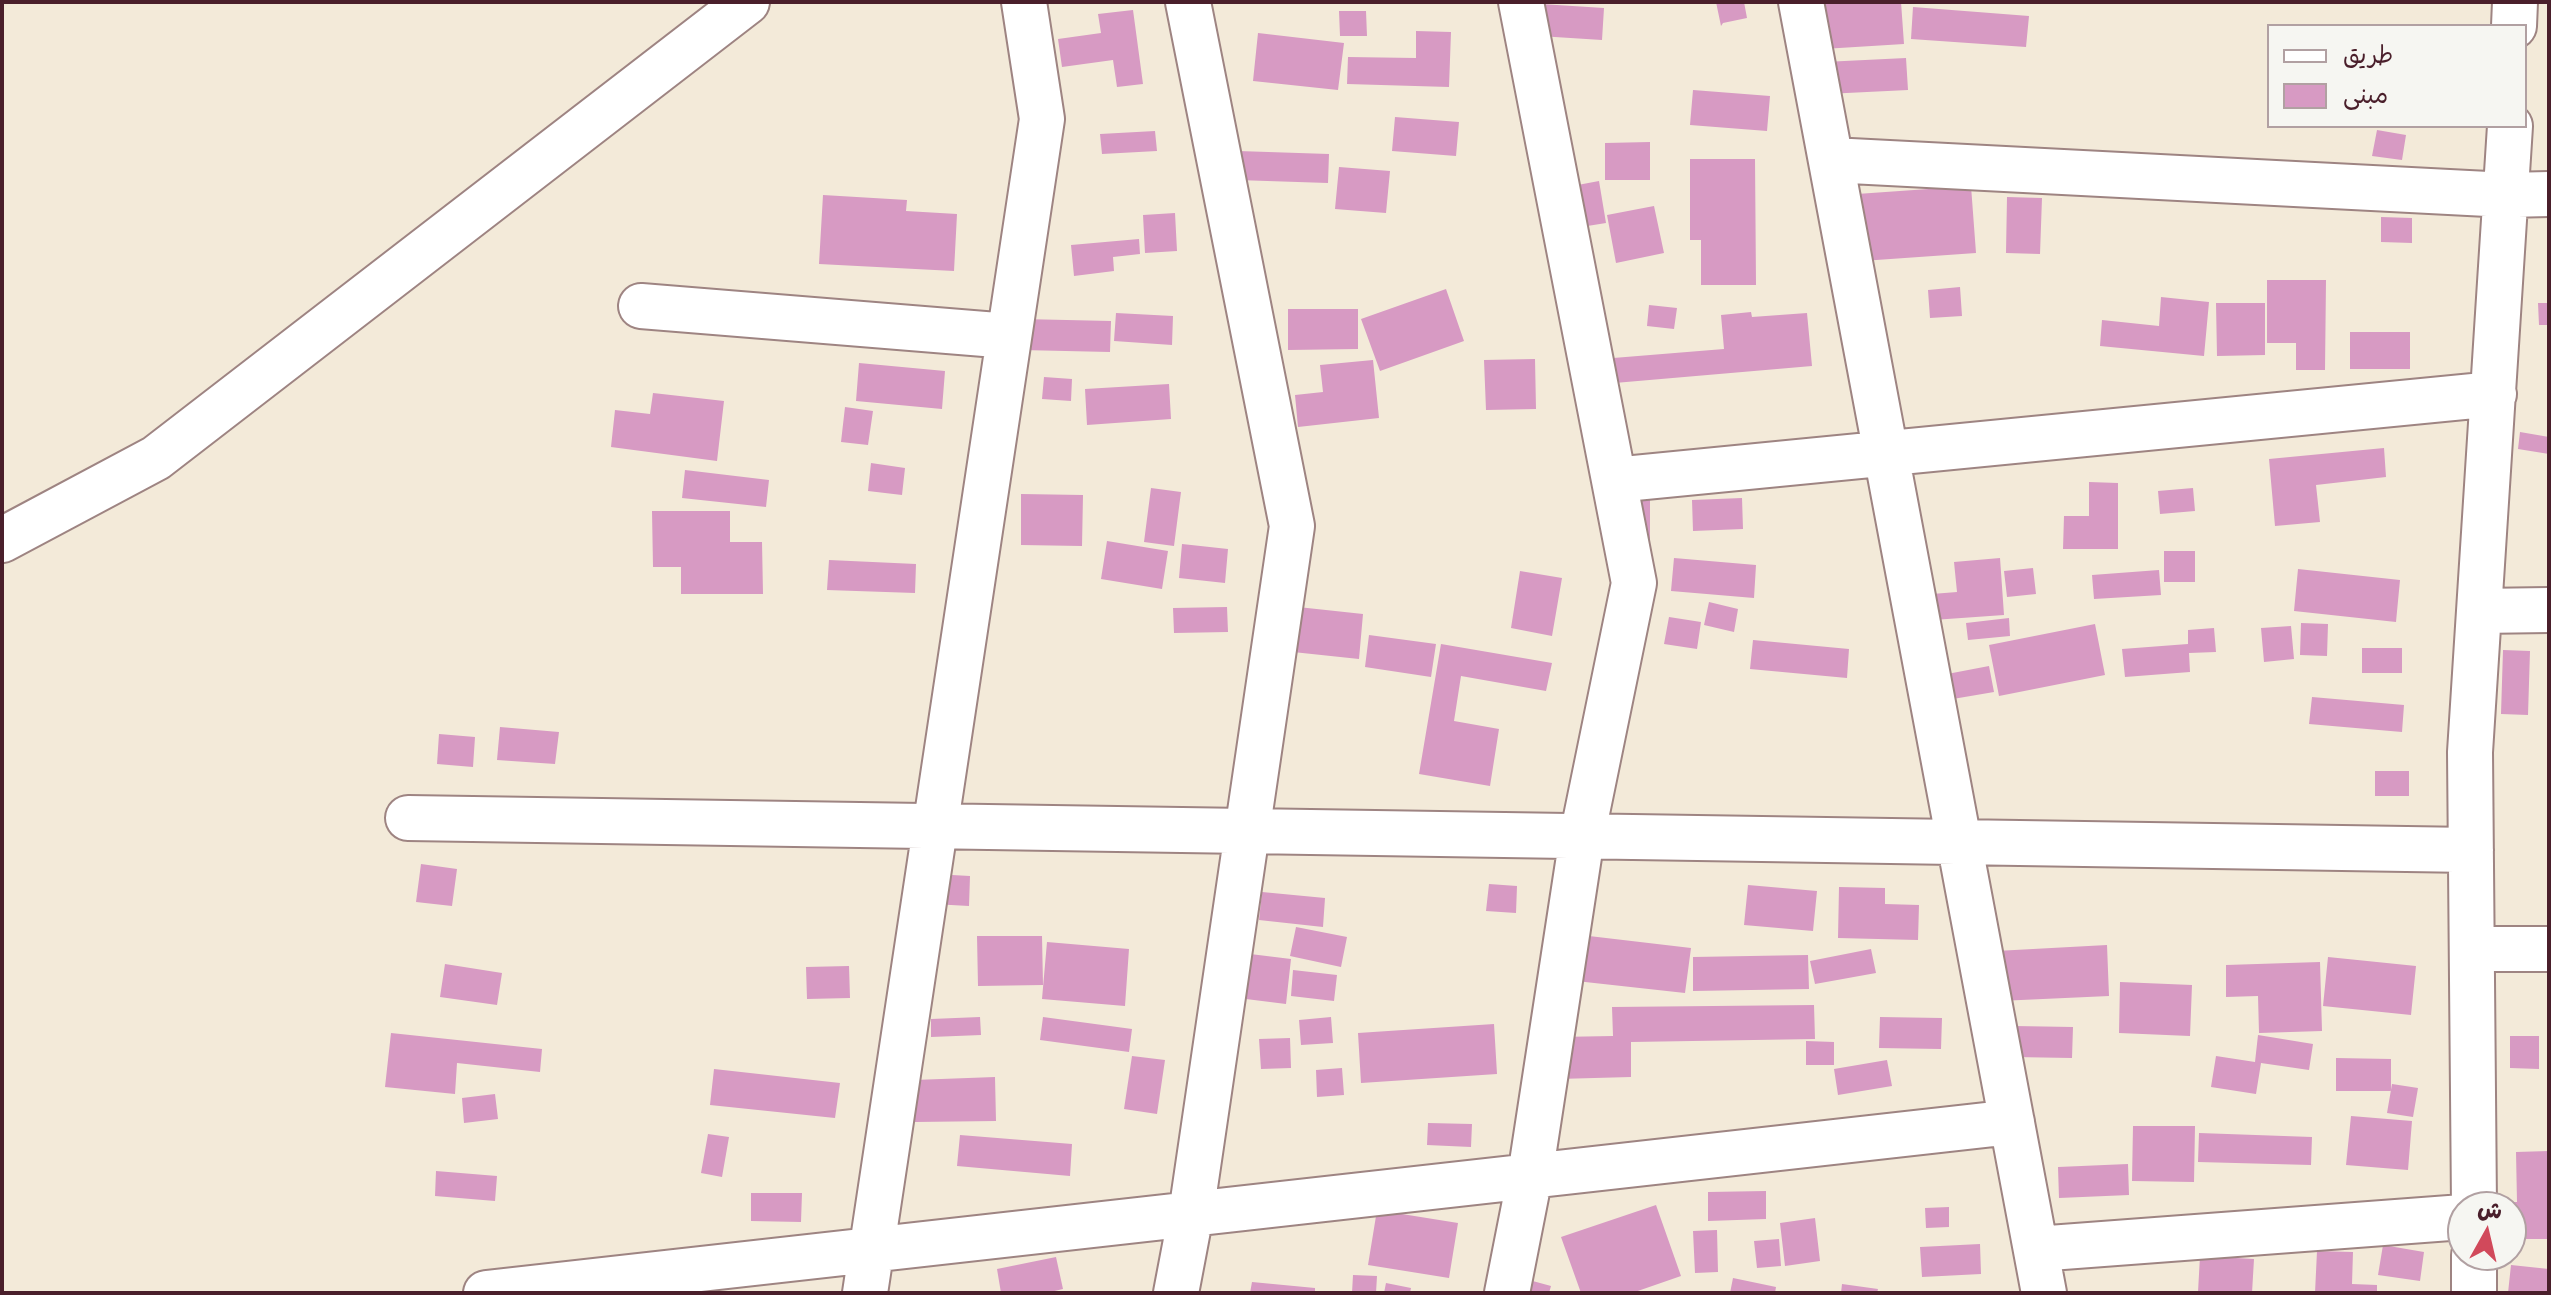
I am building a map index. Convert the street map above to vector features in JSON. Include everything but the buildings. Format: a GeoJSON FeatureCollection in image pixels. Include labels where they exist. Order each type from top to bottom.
{"type":"FeatureCollection","features":[{"type":"Feature","properties":{"kind":"street"},"geometry":{"type":"LineString","coordinates":[[2,540],[156,458],[747,2]]}},
{"type":"Feature","properties":{"kind":"street"},"geometry":{"type":"LineString","coordinates":[[865,1293],[1042,119],[1024,2]]}},
{"type":"Feature","properties":{"kind":"street"},"geometry":{"type":"LineString","coordinates":[[1176,1293],[1191,1214],[1292,526],[1188,2]]}},
{"type":"Feature","properties":{"kind":"street"},"geometry":{"type":"LineString","coordinates":[[1507,1293],[1530,1176],[1582,837],[1634,583],[1521,2]]}},
{"type":"Feature","properties":{"kind":"street"},"geometry":{"type":"LineString","coordinates":[[1801,2],[2044,1293]]}},
{"type":"Feature","properties":{"kind":"street"},"geometry":{"type":"LineString","coordinates":[[2514,24],[2515,2]]}},
{"type":"Feature","properties":{"kind":"street"},"geometry":{"type":"LineString","coordinates":[[2474,1191],[2470,752],[2494,394],[2528,194],[2511,128]]}},
{"type":"Feature","properties":{"kind":"street"},"geometry":{"type":"LineString","coordinates":[[1831,160],[2528,194]]}},
{"type":"Feature","properties":{"kind":"street"},"geometry":{"type":"LineString","coordinates":[[641,306],[1009,336]]}},
{"type":"Feature","properties":{"kind":"street"},"geometry":{"type":"LineString","coordinates":[[1614,480],[2494,394]]}},
{"type":"Feature","properties":{"kind":"street"},"geometry":{"type":"LineString","coordinates":[[2479,611],[2549,610]]}},
{"type":"Feature","properties":{"kind":"street"},"geometry":{"type":"LineString","coordinates":[[408,818],[2471,850]]}},
{"type":"Feature","properties":{"kind":"street"},"geometry":{"type":"LineString","coordinates":[[2472,949],[2549,949]]}},
{"type":"Feature","properties":{"kind":"street"},"geometry":{"type":"LineString","coordinates":[[486,1293],[2012,1122]]}},
{"type":"Feature","properties":{"kind":"street"},"geometry":{"type":"LineString","coordinates":[[2036,1249],[2447,1218]]}},
{"type":"Feature","properties":{"kind":"street"},"geometry":{"type":"LineString","coordinates":[[2474,1271],[2474,1293]]}}]}
